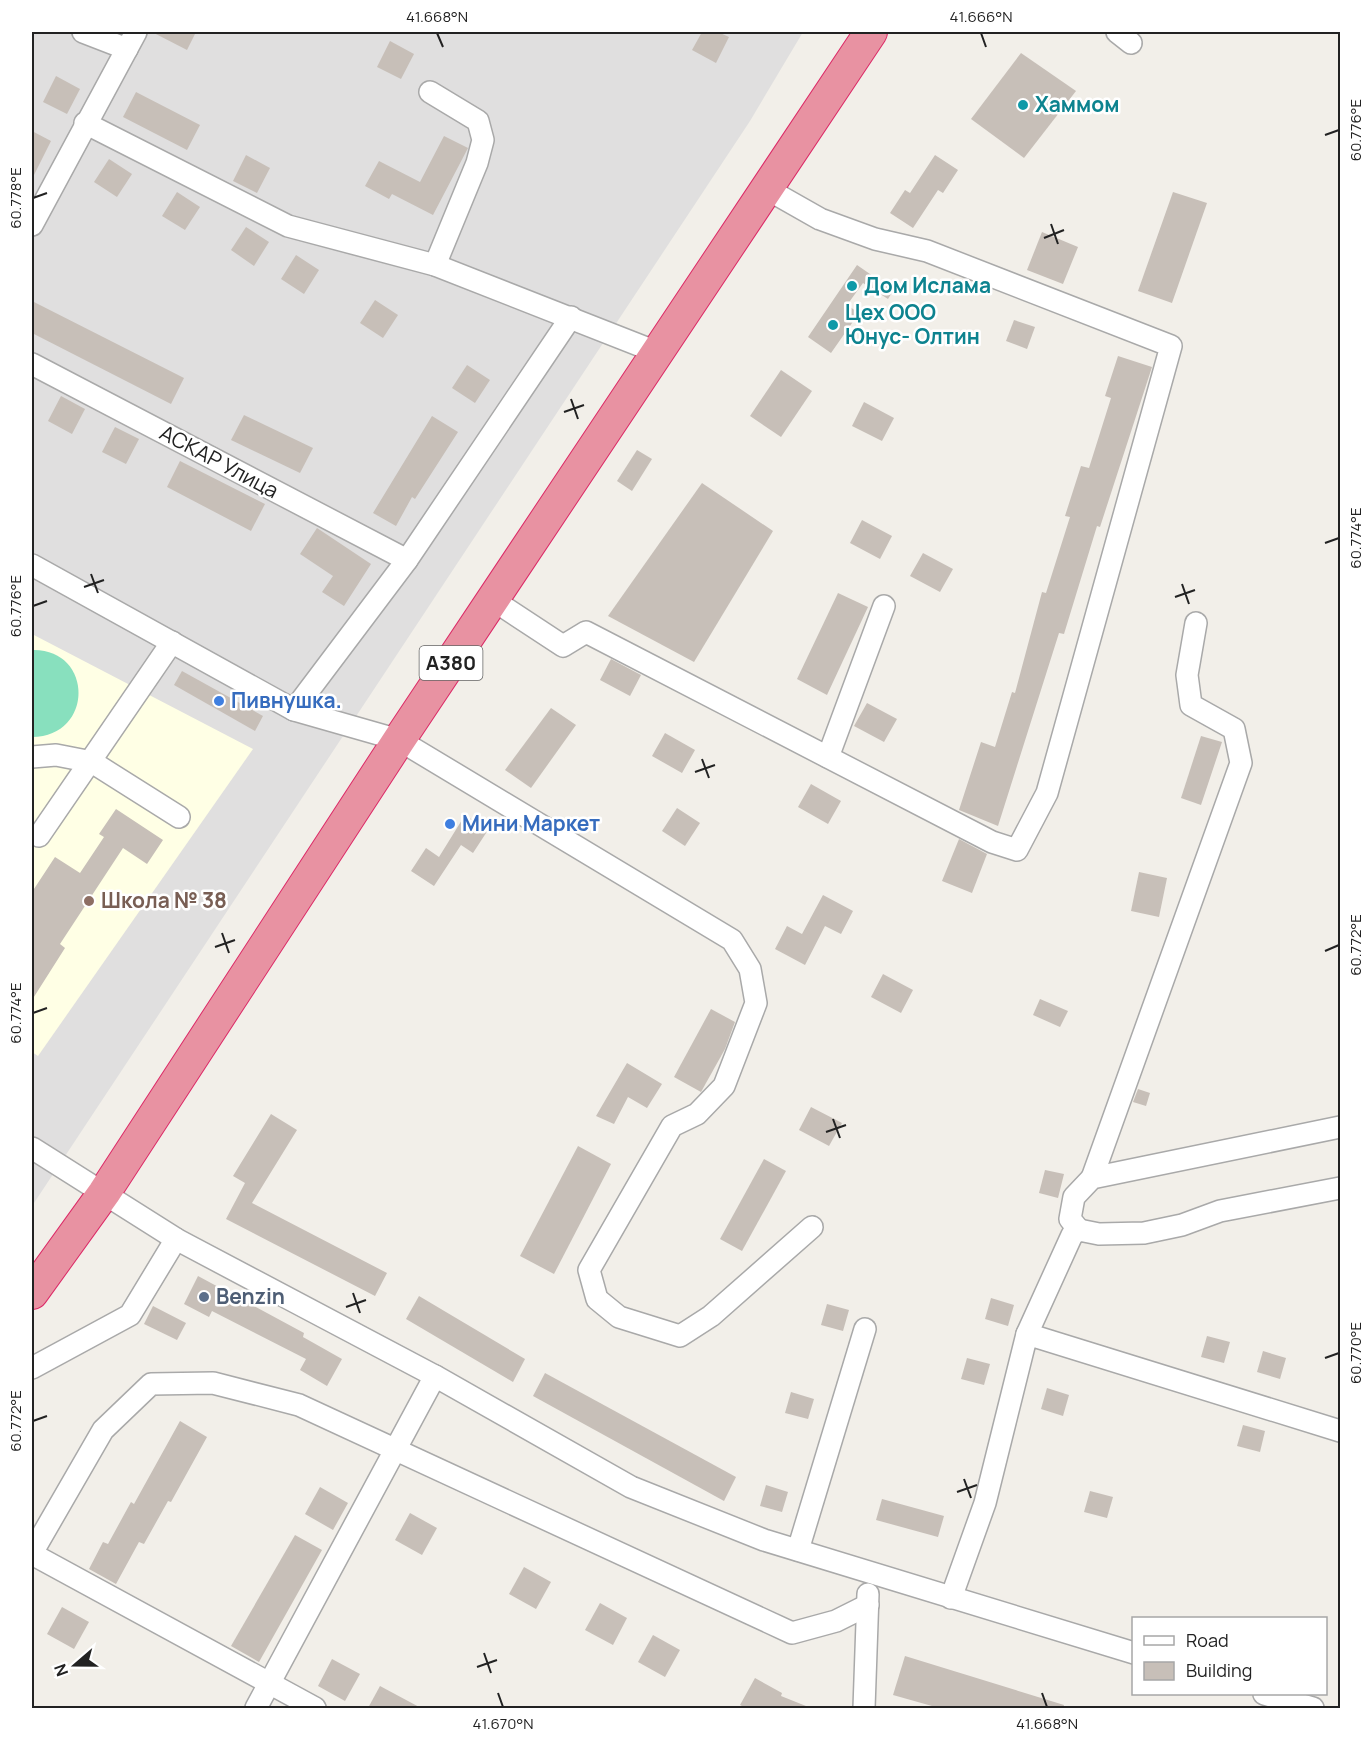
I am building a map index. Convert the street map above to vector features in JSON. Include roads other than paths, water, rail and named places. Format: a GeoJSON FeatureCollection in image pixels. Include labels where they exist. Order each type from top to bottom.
{"type":"FeatureCollection","features":[{"type":"Feature","properties":{"kind":"highway","name":"A380"},"geometry":{"type":"LineString","coordinates":[[32,1293],[104,1193],[399,740],[871,32]]}},
{"type":"Feature","properties":{"kind":"street"},"geometry":{"type":"LineString","coordinates":[[32,225],[131,40],[82,32]]}},
{"type":"Feature","properties":{"kind":"street"},"geometry":{"type":"LineString","coordinates":[[430,92],[478,121],[483,140],[477,163],[435,265]]}},
{"type":"Feature","properties":{"kind":"street"},"geometry":{"type":"LineString","coordinates":[[86,123],[288,226],[435,265],[659,353]]}},
{"type":"Feature","properties":{"kind":"street"},"geometry":{"type":"LineString","coordinates":[[493,600],[563,646],[586,632],[992,842],[1017,850],[1047,793],[1171,346],[927,251],[875,239],[820,219],[767,189]]}},
{"type":"Feature","properties":{"kind":"street"},"geometry":{"type":"LineString","coordinates":[[294,710],[407,560],[571,317]]}},
{"type":"Feature","properties":{"kind":"street","name":"АСКАР Улица"},"geometry":{"type":"LineString","coordinates":[[32,364],[407,560]]}},
{"type":"Feature","properties":{"kind":"street"},"geometry":{"type":"LineString","coordinates":[[32,565],[294,710],[399,740],[732,940],[750,969],[756,1003],[724,1086],[697,1114],[672,1126],[589,1270],[597,1299],[619,1317],[680,1336],[711,1316],[812,1227]]}},
{"type":"Feature","properties":{"kind":"street"},"geometry":{"type":"LineString","coordinates":[[828,757],[884,606]]}},
{"type":"Feature","properties":{"kind":"street"},"geometry":{"type":"LineString","coordinates":[[1196,623],[1187,675],[1191,705],[1234,729],[1241,763],[1092,1178],[1074,1197],[1070,1219],[1079,1230],[1099,1234],[1144,1233],[1182,1225],[1220,1211],[1341,1188]]}},
{"type":"Feature","properties":{"kind":"street"},"geometry":{"type":"LineString","coordinates":[[39,836],[92,762],[172,642]]}},
{"type":"Feature","properties":{"kind":"street"},"geometry":{"type":"LineString","coordinates":[[32,757],[56,755],[92,762],[179,817]]}},
{"type":"Feature","properties":{"kind":"street"},"geometry":{"type":"LineString","coordinates":[[1092,1178],[1341,1127]]}},
{"type":"Feature","properties":{"kind":"street"},"geometry":{"type":"LineString","coordinates":[[32,1148],[176,1239],[435,1376],[631,1487],[764,1540],[1132,1652]]}},
{"type":"Feature","properties":{"kind":"street"},"geometry":{"type":"LineString","coordinates":[[951,1598],[985,1503],[1027,1334],[1072,1235],[1079,1230]]}},
{"type":"Feature","properties":{"kind":"street"},"geometry":{"type":"LineString","coordinates":[[32,1368],[130,1315],[176,1239]]}},
{"type":"Feature","properties":{"kind":"street"},"geometry":{"type":"LineString","coordinates":[[798,1550],[865,1329]]}},
{"type":"Feature","properties":{"kind":"street"},"geometry":{"type":"LineString","coordinates":[[1027,1334],[1341,1431]]}},
{"type":"Feature","properties":{"kind":"street"},"geometry":{"type":"LineString","coordinates":[[256,1708],[435,1376]]}},
{"type":"Feature","properties":{"kind":"street"},"geometry":{"type":"LineString","coordinates":[[315,1708],[32,1553],[103,1430],[151,1384],[213,1383],[299,1405],[792,1633],[836,1621],[868,1605]]}},
{"type":"Feature","properties":{"kind":"street"},"geometry":{"type":"LineString","coordinates":[[864,1708],[869,1572]]}},
{"type":"Feature","properties":{"kind":"street"},"geometry":{"type":"LineString","coordinates":[[1268,1695],[1313,1708]]}},
{"type":"Feature","properties":{"kind":"place","name":"Хаммом"},"geometry":{"type":"Point","coordinates":[1023,105]}},
{"type":"Feature","properties":{"kind":"place","name":"Дом Ислама"},"geometry":{"type":"Point","coordinates":[852,286]}},
{"type":"Feature","properties":{"kind":"place","name":"Цех ООО Юнус- Олтин"},"geometry":{"type":"Point","coordinates":[833,325]}},
{"type":"Feature","properties":{"kind":"place","name":"Пивнушка."},"geometry":{"type":"Point","coordinates":[219,701]}},
{"type":"Feature","properties":{"kind":"place","name":"Мини Маркет"},"geometry":{"type":"Point","coordinates":[450,824]}},
{"type":"Feature","properties":{"kind":"place","name":"Школа № 38"},"geometry":{"type":"Point","coordinates":[89,901]}},
{"type":"Feature","properties":{"kind":"place","name":"Benzin"},"geometry":{"type":"Point","coordinates":[204,1297]}}]}
